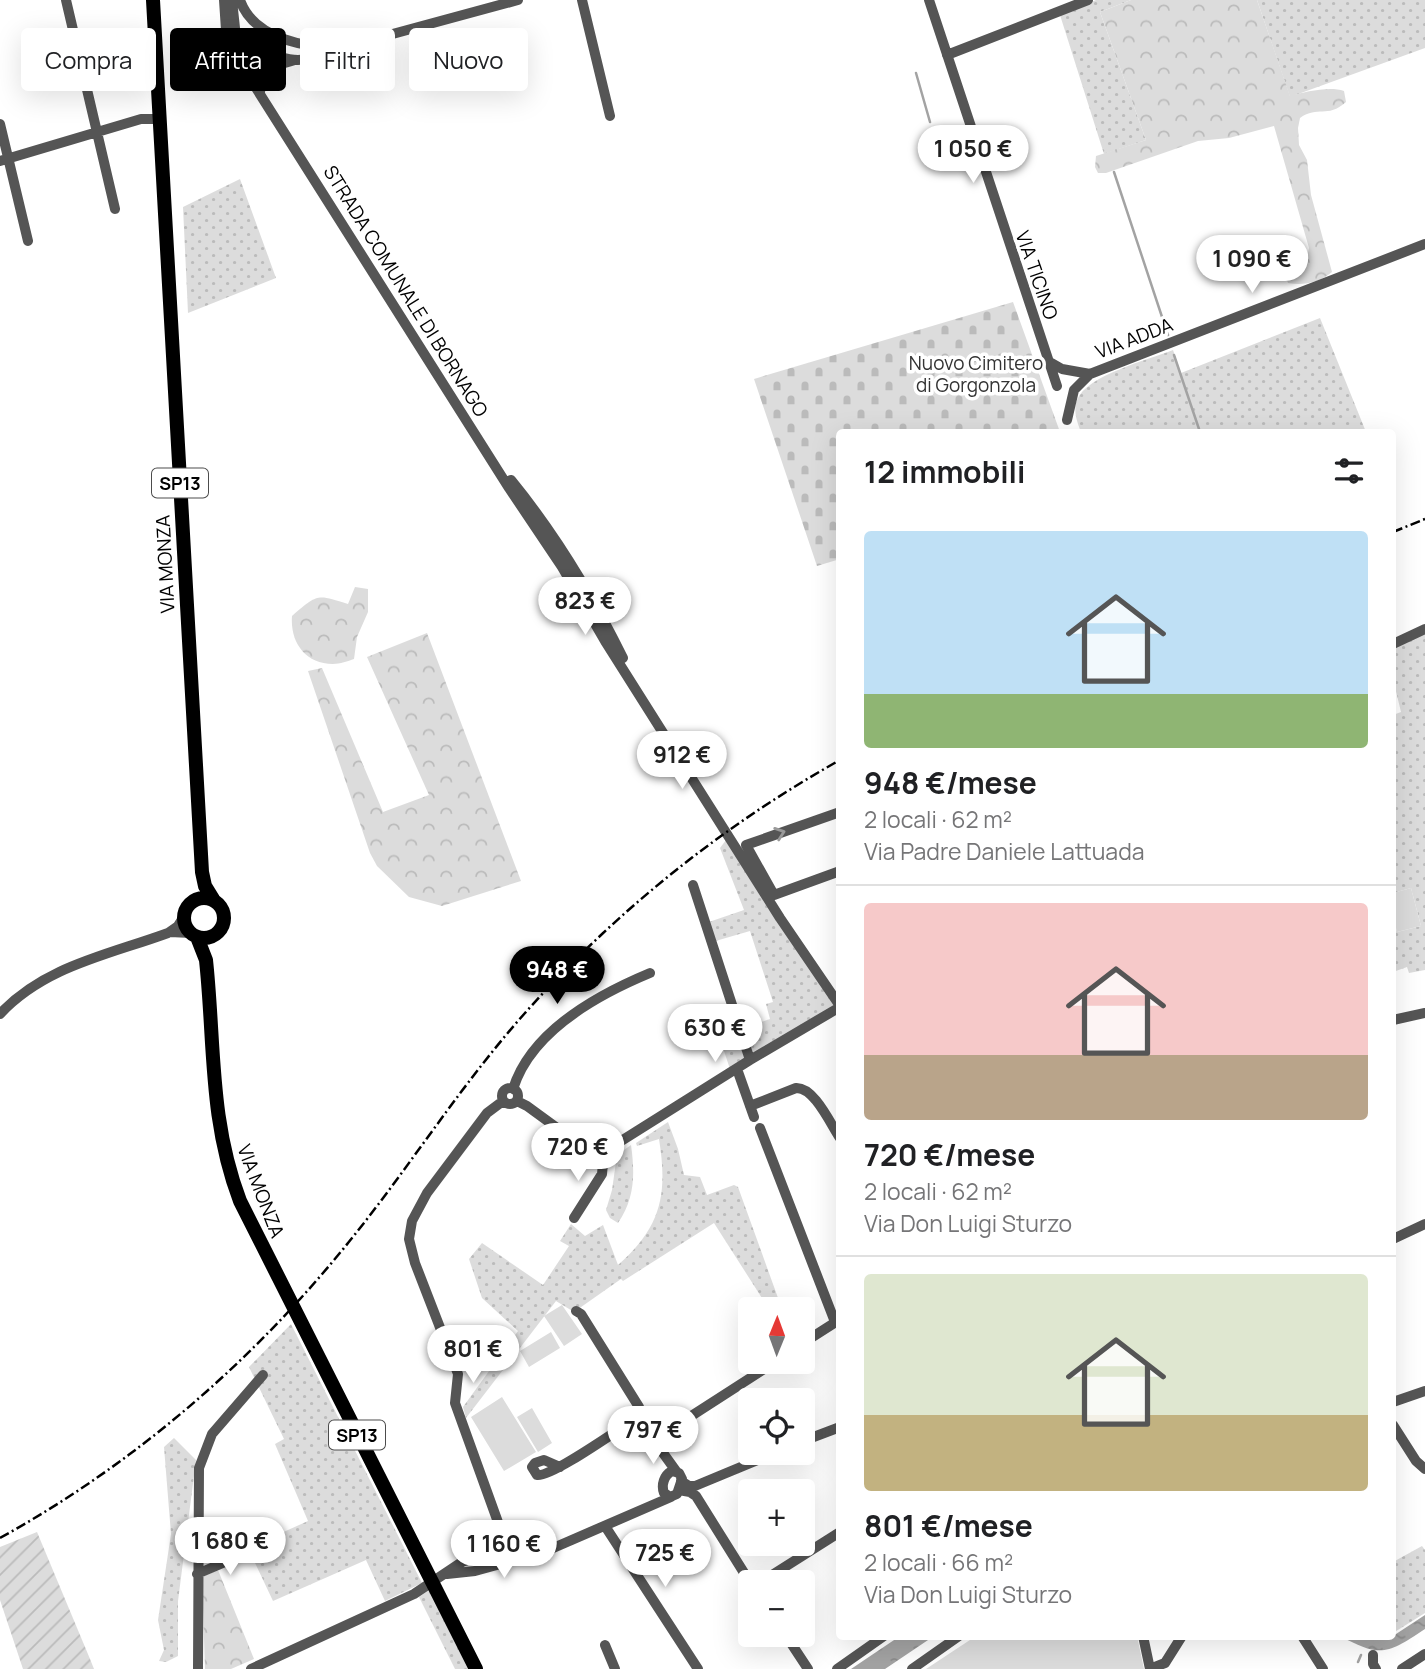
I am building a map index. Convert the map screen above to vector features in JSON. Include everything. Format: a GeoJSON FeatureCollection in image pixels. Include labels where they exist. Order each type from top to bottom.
{"type":"FeatureCollection","features":[{"type":"Feature","properties":{"kind":"main road","name":"SP13"},"geometry":{"type":"LineString","coordinates":[[153,0],[159,119]]}},
{"type":"Feature","properties":{"kind":"main road","name":"VIA MONZA"},"geometry":{"type":"LineString","coordinates":[[159,119],[202,872],[205,886],[212,899],[220,906],[224,918],[222,928],[215,935],[209,949],[207,965]]}},
{"type":"Feature","properties":{"kind":"main road","name":"VIA MONZA"},"geometry":{"type":"LineString","coordinates":[[202,872],[194,900],[187,906],[183,918],[185,925],[204,950],[215,1100],[223,1146],[240,1201],[476,1669]]}},
{"type":"Feature","properties":{"kind":"main road"},"geometry":{"type":"LineString","coordinates":[[194,900],[202,897],[212,899]]}},
{"type":"Feature","properties":{"kind":"main road"},"geometry":{"type":"LineString","coordinates":[[194,935],[205,938],[215,935]]}},
{"type":"Feature","properties":{"kind":"street"},"geometry":{"type":"LineString","coordinates":[[66,0],[115,209]]}},
{"type":"Feature","properties":{"kind":"street"},"geometry":{"type":"LineString","coordinates":[[225,0],[230,28]]}},
{"type":"Feature","properties":{"kind":"street"},"geometry":{"type":"LineString","coordinates":[[232,0],[232,28]]}},
{"type":"Feature","properties":{"kind":"street"},"geometry":{"type":"LineString","coordinates":[[240,0],[251,20],[263,28]]}},
{"type":"Feature","properties":{"kind":"street"},"geometry":{"type":"LineString","coordinates":[[395,33],[517,0]]}},
{"type":"Feature","properties":{"kind":"street"},"geometry":{"type":"LineString","coordinates":[[582,0],[610,116]]}},
{"type":"Feature","properties":{"kind":"street","name":"VIA TICINO"},"geometry":{"type":"LineString","coordinates":[[929,0],[1056,386]]}},
{"type":"Feature","properties":{"kind":"street"},"geometry":{"type":"LineString","coordinates":[[947,55],[1088,0]]}},
{"type":"Feature","properties":{"kind":"street"},"geometry":{"type":"LineString","coordinates":[[286,57],[296,60]]}},
{"type":"Feature","properties":{"kind":"street"},"geometry":{"type":"LineString","coordinates":[[260,92],[263,75],[273,66],[300,59]]}},
{"type":"Feature","properties":{"kind":"street","name":"STRADA COMUNALE DI BORNAGO"},"geometry":{"type":"LineString","coordinates":[[260,92],[509,488],[562,566],[605,640],[780,918],[836,1000]]}},
{"type":"Feature","properties":{"kind":"street"},"geometry":{"type":"LineString","coordinates":[[4,160],[141,119],[159,119]]}},
{"type":"Feature","properties":{"kind":"street"},"geometry":{"type":"LineString","coordinates":[[0,124],[4,160],[28,241]]}},
{"type":"Feature","properties":{"kind":"street","name":"VIA ADDA"},"geometry":{"type":"LineString","coordinates":[[1078,384],[1090,374],[1425,244]]}},
{"type":"Feature","properties":{"kind":"street","name":"VIA ADDA"},"geometry":{"type":"LineString","coordinates":[[1048,360],[1071,371],[1090,374]]}},
{"type":"Feature","properties":{"kind":"street"},"geometry":{"type":"LineString","coordinates":[[1056,386],[1071,371]]}},
{"type":"Feature","properties":{"kind":"street"},"geometry":{"type":"LineString","coordinates":[[1056,386],[1078,384]]}},
{"type":"Feature","properties":{"kind":"street"},"geometry":{"type":"LineString","coordinates":[[1067,420],[1071,398],[1078,384]]}},
{"type":"Feature","properties":{"kind":"street"},"geometry":{"type":"LineString","coordinates":[[1396,643],[1425,629]]}},
{"type":"Feature","properties":{"kind":"street"},"geometry":{"type":"LineString","coordinates":[[836,813],[746,845],[774,895],[836,872]]}},
{"type":"Feature","properties":{"kind":"street"},"geometry":{"type":"LineString","coordinates":[[693,886],[750,1060]]}},
{"type":"Feature","properties":{"kind":"street"},"geometry":{"type":"LineString","coordinates":[[0,1014],[24,992],[56,972],[167,933],[178,926],[183,918]]}},
{"type":"Feature","properties":{"kind":"street"},"geometry":{"type":"LineString","coordinates":[[167,933],[194,935]]}},
{"type":"Feature","properties":{"kind":"street"},"geometry":{"type":"LineString","coordinates":[[513,1089],[526,1059],[573,1013],[610,989],[650,973]]}},
{"type":"Feature","properties":{"kind":"street"},"geometry":{"type":"LineString","coordinates":[[517,1101],[590,1152],[604,1153],[836,1008]]}},
{"type":"Feature","properties":{"kind":"street"},"geometry":{"type":"LineString","coordinates":[[1396,1019],[1425,1013]]}},
{"type":"Feature","properties":{"kind":"street"},"geometry":{"type":"LineString","coordinates":[[737,1069],[752,1112],[796,1088],[804,1088],[811,1093],[836,1132]]}},
{"type":"Feature","properties":{"kind":"street"},"geometry":{"type":"LineString","coordinates":[[503,1101],[503,1091],[508,1088],[518,1094],[517,1101]]}},
{"type":"Feature","properties":{"kind":"street"},"geometry":{"type":"LineString","coordinates":[[503,1101],[510,1105],[517,1101]]}},
{"type":"Feature","properties":{"kind":"street"},"geometry":{"type":"LineString","coordinates":[[503,1101],[487,1113],[427,1193],[412,1221],[409,1238],[415,1263],[458,1374],[455,1403],[512,1561]]}},
{"type":"Feature","properties":{"kind":"street"},"geometry":{"type":"LineString","coordinates":[[761,1128],[836,1315]]}},
{"type":"Feature","properties":{"kind":"street"},"geometry":{"type":"LineString","coordinates":[[574,1218],[603,1174],[604,1153]]}},
{"type":"Feature","properties":{"kind":"street"},"geometry":{"type":"LineString","coordinates":[[1396,1237],[1425,1224]]}},
{"type":"Feature","properties":{"kind":"street"},"geometry":{"type":"LineString","coordinates":[[576,1311],[581,1314],[639,1407],[639,1420],[662,1453],[673,1484],[696,1496],[742,1570]]}},
{"type":"Feature","properties":{"kind":"street"},"geometry":{"type":"LineString","coordinates":[[816,1334],[836,1321]]}},
{"type":"Feature","properties":{"kind":"street"},"geometry":{"type":"LineString","coordinates":[[654,1440],[756,1374]]}},
{"type":"Feature","properties":{"kind":"street"},"geometry":{"type":"LineString","coordinates":[[198,1669],[198,1476],[204,1451],[218,1426],[263,1375]]}},
{"type":"Feature","properties":{"kind":"street"},"geometry":{"type":"LineString","coordinates":[[1396,1401],[1425,1391]]}},
{"type":"Feature","properties":{"kind":"street"},"geometry":{"type":"LineString","coordinates":[[560,1467],[632,1420],[639,1420]]}},
{"type":"Feature","properties":{"kind":"street"},"geometry":{"type":"LineString","coordinates":[[815,1436],[836,1429]]}},
{"type":"Feature","properties":{"kind":"street"},"geometry":{"type":"LineString","coordinates":[[1396,1430],[1416,1461],[1425,1469]]}},
{"type":"Feature","properties":{"kind":"street"},"geometry":{"type":"LineString","coordinates":[[440,1575],[475,1571],[554,1547],[651,1504],[673,1484],[695,1486],[746,1465]]}},
{"type":"Feature","properties":{"kind":"street"},"geometry":{"type":"LineString","coordinates":[[605,1526],[698,1669]]}},
{"type":"Feature","properties":{"kind":"street"},"geometry":{"type":"LineString","coordinates":[[501,1528],[510,1536],[534,1548]]}},
{"type":"Feature","properties":{"kind":"street"},"geometry":{"type":"LineString","coordinates":[[780,1570],[836,1535]]}},
{"type":"Feature","properties":{"kind":"street"},"geometry":{"type":"LineString","coordinates":[[251,1669],[416,1593],[462,1562],[507,1545],[554,1547]]}},
{"type":"Feature","properties":{"kind":"street"},"geometry":{"type":"LineString","coordinates":[[197,1574],[251,1551]]}},
{"type":"Feature","properties":{"kind":"street"},"geometry":{"type":"LineString","coordinates":[[836,1669],[878,1640]]}},
{"type":"Feature","properties":{"kind":"street"},"geometry":{"type":"LineString","coordinates":[[912,1669],[953,1640]]}},
{"type":"Feature","properties":{"kind":"street"},"geometry":{"type":"LineString","coordinates":[[1144,1640],[1150,1669],[1165,1663],[1179,1640]]}},
{"type":"Feature","properties":{"kind":"street"},"geometry":{"type":"LineString","coordinates":[[1305,1640],[1323,1669]]}},
{"type":"Feature","properties":{"kind":"street"},"geometry":{"type":"LineString","coordinates":[[605,1645],[615,1669]]}},
{"type":"Feature","properties":{"kind":"street"},"geometry":{"type":"LineString","coordinates":[[794,1647],[808,1669]]}},
{"type":"Feature","properties":{"kind":"street"},"geometry":{"type":"LineString","coordinates":[[1402,1669],[1425,1654]]}},
{"type":"Feature","properties":{"kind":"street"},"geometry":{"type":"LineString","coordinates":[[1373,1655],[1376,1669]]}},
{"type":"Feature","properties":{"kind":"green space"},"geometry":{"type":"Polygon","coordinates":[[[1096,0],[1131,0],[1100,12],[1146,140],[1104,154],[1060,15],[1096,0]]]}},
{"type":"Feature","properties":{"kind":"green space"},"geometry":{"type":"Polygon","coordinates":[[[1131,0],[1257,0],[1290,96],[1324,89],[1344,91],[1346,102],[1333,110],[1306,114],[1300,118],[1298,128],[1299,145],[1307,160],[1311,195],[1332,272],[1317,281],[1288,283],[1286,277],[1305,267],[1309,248],[1274,126],[1229,138],[1198,141],[1106,173],[1098,173],[1095,167],[1096,156],[1146,140],[1100,12],[1131,0]]]}},
{"type":"Feature","properties":{"kind":"green space"},"geometry":{"type":"Polygon","coordinates":[[[1257,0],[1425,0],[1425,48],[1290,97],[1257,0]]]}},
{"type":"Feature","properties":{"kind":"green space"},"geometry":{"type":"Polygon","coordinates":[[[240,179],[276,278],[188,313],[183,207],[240,179]]]}},
{"type":"Feature","properties":{"kind":"green space","name":"Nuovo Cimitero di Gorgonzola"},"geometry":{"type":"Polygon","coordinates":[[[1013,302],[1059,429],[836,429],[836,560],[817,566],[754,379],[1013,302]]]}},
{"type":"Feature","properties":{"kind":"green space"},"geometry":{"type":"Polygon","coordinates":[[[1320,318],[1365,429],[1080,429],[1075,412],[1077,400],[1083,391],[1105,376],[1173,350],[1181,373],[1320,318]]]}},
{"type":"Feature","properties":{"kind":"green space"},"geometry":{"type":"Polygon","coordinates":[[[355,587],[368,589],[368,612],[357,637],[354,659],[333,664],[307,656],[297,643],[292,616],[307,603],[318,598],[348,604],[355,587]]]}},
{"type":"Feature","properties":{"kind":"green space"},"geometry":{"type":"Polygon","coordinates":[[[427,633],[521,881],[442,906],[409,897],[377,866],[370,853],[308,671],[322,668],[383,812],[429,795],[367,657],[427,633]]]}},
{"type":"Feature","properties":{"kind":"green space"},"geometry":{"type":"Polygon","coordinates":[[[1425,633],[1425,970],[1409,973],[1407,967],[1396,971],[1396,928],[1397,932],[1421,926],[1411,888],[1396,892],[1396,714],[1401,712],[1396,691],[1396,646],[1425,633]]]}},
{"type":"Feature","properties":{"kind":"green space"},"geometry":{"type":"Polygon","coordinates":[[[726,840],[836,1002],[836,1010],[731,1072],[719,1036],[770,1019],[766,1004],[773,1002],[750,931],[712,942],[706,923],[744,910],[720,848],[726,840]]]}},
{"type":"Feature","properties":{"kind":"green space"},"geometry":{"type":"Polygon","coordinates":[[[1411,888],[1421,926],[1397,932],[1396,892],[1411,888]]]}},
{"type":"Feature","properties":{"kind":"green space"},"geometry":{"type":"Polygon","coordinates":[[[668,1122],[684,1175],[700,1177],[707,1195],[734,1185],[738,1187],[778,1297],[761,1297],[714,1223],[623,1281],[621,1279],[574,1312],[556,1301],[466,1418],[463,1407],[518,1331],[482,1298],[469,1259],[482,1243],[543,1285],[569,1246],[560,1241],[571,1224],[585,1236],[603,1225],[618,1265],[644,1237],[658,1209],[661,1193],[662,1159],[659,1139],[637,1146],[636,1143],[668,1122]]]}},
{"type":"Feature","properties":{"kind":"green space"},"geometry":{"type":"Polygon","coordinates":[[[631,1145],[631,1195],[618,1223],[610,1218],[606,1210],[617,1155],[631,1145]]]}},
{"type":"Feature","properties":{"kind":"green space"},"geometry":{"type":"Polygon","coordinates":[[[562,1305],[582,1334],[564,1346],[544,1316],[562,1305]]]}},
{"type":"Feature","properties":{"kind":"green space"},"geometry":{"type":"Polygon","coordinates":[[[291,1324],[422,1583],[385,1601],[366,1560],[273,1601],[248,1548],[308,1521],[275,1444],[284,1439],[249,1367],[291,1324]]]}},
{"type":"Feature","properties":{"kind":"green space"},"geometry":{"type":"Polygon","coordinates":[[[551,1332],[560,1348],[529,1367],[520,1351],[551,1332]]]}},
{"type":"Feature","properties":{"kind":"green space"},"geometry":{"type":"Polygon","coordinates":[[[502,1397],[536,1452],[504,1471],[471,1417],[502,1397]]]}},
{"type":"Feature","properties":{"kind":"green space"},"geometry":{"type":"Polygon","coordinates":[[[532,1408],[552,1443],[538,1452],[517,1417],[532,1408]]]}},
{"type":"Feature","properties":{"kind":"green space"},"geometry":{"type":"Polygon","coordinates":[[[174,1438],[196,1460],[178,1601],[178,1656],[166,1662],[159,1661],[164,1650],[158,1620],[171,1534],[164,1447],[174,1438]]]}},
{"type":"Feature","properties":{"kind":"green space"},"geometry":{"type":"Polygon","coordinates":[[[37,1532],[94,1669],[23,1669],[0,1600],[0,1547],[37,1532]]]}},
{"type":"Feature","properties":{"kind":"green space"},"geometry":{"type":"Polygon","coordinates":[[[1422,1546],[1425,1550],[1425,1613],[1396,1631],[1396,1560],[1422,1546]]]}},
{"type":"Feature","properties":{"kind":"green space"},"geometry":{"type":"Polygon","coordinates":[[[218,1570],[254,1659],[231,1669],[205,1669],[202,1577],[218,1570]]]}},
{"type":"Feature","properties":{"kind":"green space"},"geometry":{"type":"Polygon","coordinates":[[[429,1590],[470,1669],[455,1669],[419,1597],[429,1590]]]}},
{"type":"Feature","properties":{"kind":"green space"},"geometry":{"type":"Polygon","coordinates":[[[970,1640],[1138,1640],[1144,1669],[926,1669],[970,1640]]]}},
{"type":"Feature","properties":{"kind":"water"},"geometry":{"type":"Polygon","coordinates":[[[1425,1615],[1425,1629],[1392,1648],[1375,1650],[1348,1640],[1396,1640],[1396,1634],[1425,1615]]]}},
{"type":"Feature","properties":{"kind":"water"},"geometry":{"type":"Polygon","coordinates":[[[894,1640],[928,1640],[885,1669],[851,1669],[894,1640]]]}},
{"type":"Feature","properties":{"kind":"waterway"},"geometry":{"type":"LineString","coordinates":[[916,73],[930,122]]}},
{"type":"Feature","properties":{"kind":"waterway"},"geometry":{"type":"LineString","coordinates":[[1114,172],[1168,335]]}},
{"type":"Feature","properties":{"kind":"waterway"},"geometry":{"type":"LineString","coordinates":[[1174,355],[1199,429]]}},
{"type":"Feature","properties":{"kind":"waterway"},"geometry":{"type":"LineString","coordinates":[[1358,1662],[1361,1655]]}},
{"type":"Feature","properties":{"kind":"railway"},"geometry":{"type":"LineString","coordinates":[[1396,531],[1425,519]]}},
{"type":"Feature","properties":{"kind":"railway"},"geometry":{"type":"LineString","coordinates":[[0,1538],[49,1509],[144,1444],[231,1369],[272,1329],[348,1243],[501,1041],[560,976],[633,906],[712,842],[836,762]]}}]}
